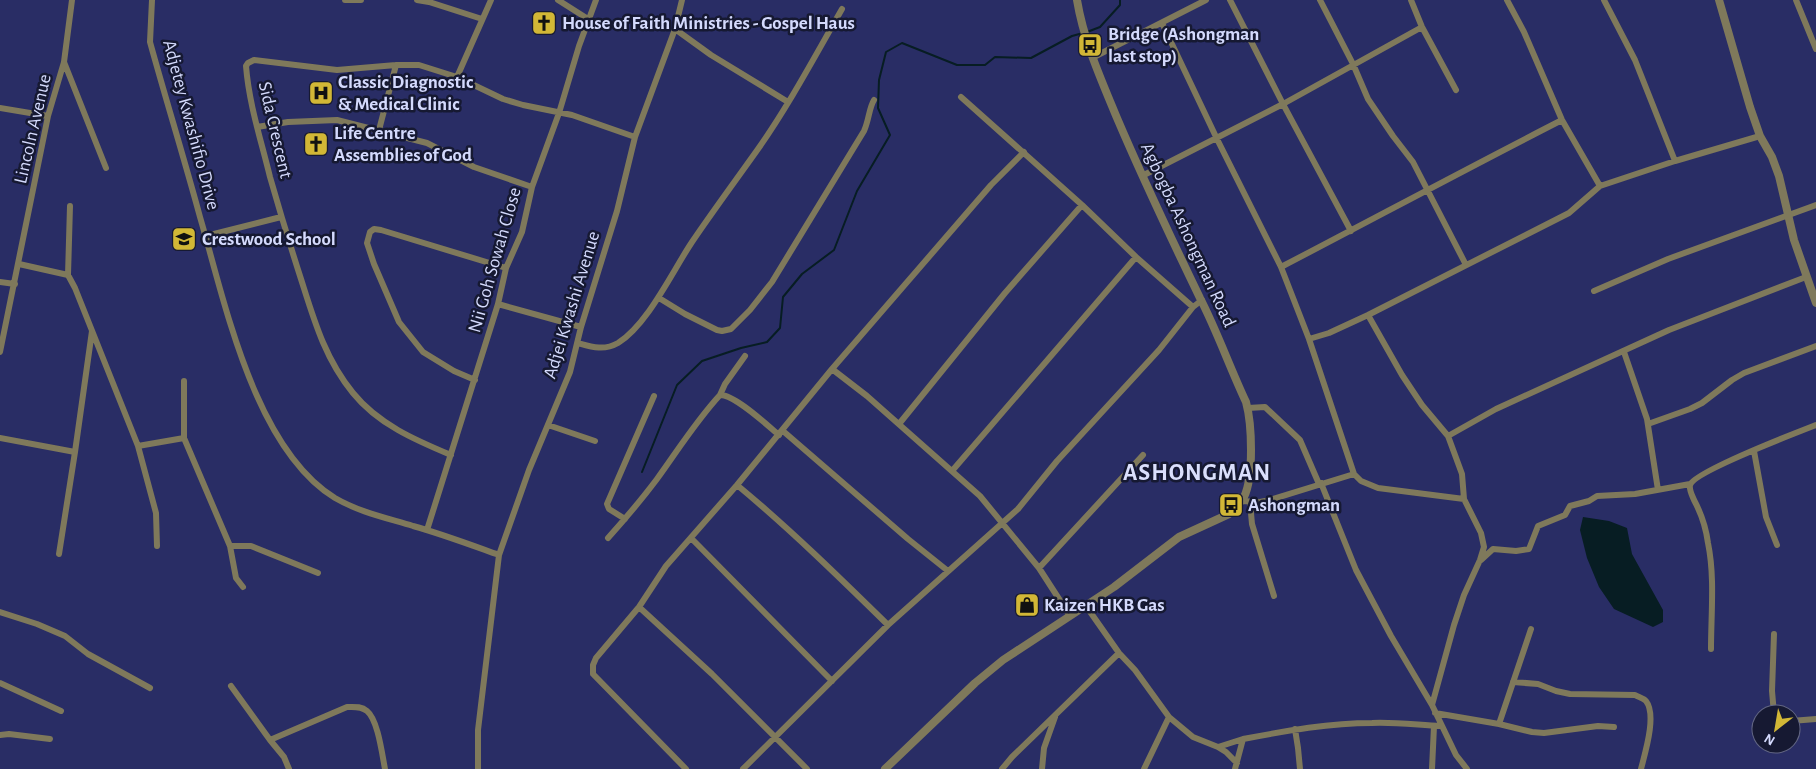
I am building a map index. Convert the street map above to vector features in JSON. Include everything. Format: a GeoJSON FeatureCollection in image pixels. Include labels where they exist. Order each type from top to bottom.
{"type":"FeatureCollection","features":[{"type":"Feature","properties":{"kind":"street","name":"Lincoln Avenue"},"geometry":{"type":"LineString","coordinates":[[0,352],[48,116],[64,62],[72,0]]}},
{"type":"Feature","properties":{"kind":"street","name":"Adjetey Kwashifio Drive"},"geometry":{"type":"LineString","coordinates":[[152,0],[150,42],[223,302],[252,384],[268,420],[284,445],[316,484],[334,497],[353,507],[499,555]]}},
{"type":"Feature","properties":{"kind":"street"},"geometry":{"type":"LineString","coordinates":[[345,0],[362,0]]}},
{"type":"Feature","properties":{"kind":"street"},"geometry":{"type":"LineString","coordinates":[[417,0],[429,1],[482,19]]}},
{"type":"Feature","properties":{"kind":"street"},"geometry":{"type":"LineString","coordinates":[[457,77],[491,0]]}},
{"type":"Feature","properties":{"kind":"street"},"geometry":{"type":"LineString","coordinates":[[558,0],[588,19]]}},
{"type":"Feature","properties":{"kind":"street","name":"Nii Goh Sowah Close"},"geometry":{"type":"LineString","coordinates":[[427,530],[498,304],[506,268],[522,232],[532,187],[559,113],[588,19],[596,0]]}},
{"type":"Feature","properties":{"kind":"street","name":"Adjei Kwashi Avenue"},"geometry":{"type":"LineString","coordinates":[[478,769],[478,730],[499,555],[529,470],[570,372],[581,327],[617,211],[635,137],[674,29],[682,0]]}},
{"type":"Feature","properties":{"kind":"street","name":"Agbogba Ashongman Road"},"geometry":{"type":"LineString","coordinates":[[1077,0],[1084,34],[1092,58],[1142,176],[1170,238],[1202,300],[1248,408],[1250,470],[1247,487],[1241,501]]}},
{"type":"Feature","properties":{"kind":"street"},"geometry":{"type":"LineString","coordinates":[[1092,58],[1206,0]]}},
{"type":"Feature","properties":{"kind":"street"},"geometry":{"type":"LineString","coordinates":[[1230,0],[1351,231]]}},
{"type":"Feature","properties":{"kind":"street"},"geometry":{"type":"LineString","coordinates":[[1320,0],[1353,64],[1368,99],[1413,162],[1466,265]]}},
{"type":"Feature","properties":{"kind":"street"},"geometry":{"type":"LineString","coordinates":[[1411,0],[1422,27],[1456,90]]}},
{"type":"Feature","properties":{"kind":"street"},"geometry":{"type":"LineString","coordinates":[[1507,0],[1524,32],[1562,120],[1600,186]]}},
{"type":"Feature","properties":{"kind":"street"},"geometry":{"type":"LineString","coordinates":[[1604,0],[1635,60],[1675,161]]}},
{"type":"Feature","properties":{"kind":"street"},"geometry":{"type":"LineString","coordinates":[[1719,0],[1760,136],[1772,157],[1779,176],[1794,240],[1816,303]]}},
{"type":"Feature","properties":{"kind":"street"},"geometry":{"type":"LineString","coordinates":[[1796,0],[1816,49]]}},
{"type":"Feature","properties":{"kind":"street"},"geometry":{"type":"LineString","coordinates":[[578,343],[598,348],[608,347],[617,343],[628,334],[659,298],[677,264],[758,149],[788,102],[842,9]]}},
{"type":"Feature","properties":{"kind":"street"},"geometry":{"type":"LineString","coordinates":[[1162,23],[1217,139],[1281,266],[1309,339],[1354,474],[1368,485],[1378,488],[1464,499]]}},
{"type":"Feature","properties":{"kind":"street"},"geometry":{"type":"LineString","coordinates":[[1142,176],[1283,104],[1422,27]]}},
{"type":"Feature","properties":{"kind":"street"},"geometry":{"type":"LineString","coordinates":[[674,29],[711,55],[788,102]]}},
{"type":"Feature","properties":{"kind":"street","name":"Sida Crescent"},"geometry":{"type":"LineString","coordinates":[[451,455],[418,440],[376,416],[353,393],[341,377],[319,337],[281,217],[257,127],[248,88],[246,66],[250,61],[254,60],[337,70],[396,65],[419,66],[457,77],[523,106],[572,115],[635,137]]}},
{"type":"Feature","properties":{"kind":"street"},"geometry":{"type":"LineString","coordinates":[[64,62],[106,168]]}},
{"type":"Feature","properties":{"kind":"street"},"geometry":{"type":"LineString","coordinates":[[379,130],[396,65]]}},
{"type":"Feature","properties":{"kind":"street"},"geometry":{"type":"LineString","coordinates":[[961,97],[1024,152],[1136,257],[1193,307]]}},
{"type":"Feature","properties":{"kind":"street"},"geometry":{"type":"LineString","coordinates":[[659,298],[717,330],[731,329],[750,310],[787,259],[864,131],[874,100]]}},
{"type":"Feature","properties":{"kind":"street"},"geometry":{"type":"LineString","coordinates":[[0,108],[48,116]]}},
{"type":"Feature","properties":{"kind":"street"},"geometry":{"type":"LineString","coordinates":[[257,127],[337,120],[427,143],[474,167],[532,187]]}},
{"type":"Feature","properties":{"kind":"street"},"geometry":{"type":"LineString","coordinates":[[1281,266],[1562,120]]}},
{"type":"Feature","properties":{"kind":"street"},"geometry":{"type":"LineString","coordinates":[[1309,339],[1329,333],[1368,315],[1569,213],[1600,186],[1760,136]]}},
{"type":"Feature","properties":{"kind":"street"},"geometry":{"type":"LineString","coordinates":[[686,769],[593,674],[593,665],[596,658],[638,607],[666,566],[738,485],[832,369],[991,185],[1024,152]]}},
{"type":"Feature","properties":{"kind":"street"},"geometry":{"type":"LineString","coordinates":[[899,424],[1005,293],[1082,205]]}},
{"type":"Feature","properties":{"kind":"street"},"geometry":{"type":"LineString","coordinates":[[1594,291],[1668,259],[1816,205]]}},
{"type":"Feature","properties":{"kind":"street"},"geometry":{"type":"LineString","coordinates":[[70,206],[68,275],[75,288],[138,446],[156,513],[157,546]]}},
{"type":"Feature","properties":{"kind":"street"},"geometry":{"type":"LineString","coordinates":[[206,236],[281,217]]}},
{"type":"Feature","properties":{"kind":"street"},"geometry":{"type":"LineString","coordinates":[[475,380],[454,371],[423,352],[399,322],[367,243],[370,232],[374,229],[382,230],[506,268]]}},
{"type":"Feature","properties":{"kind":"street"},"geometry":{"type":"LineString","coordinates":[[952,471],[1136,257]]}},
{"type":"Feature","properties":{"kind":"street"},"geometry":{"type":"LineString","coordinates":[[18,264],[68,275]]}},
{"type":"Feature","properties":{"kind":"street"},"geometry":{"type":"LineString","coordinates":[[1448,436],[1496,409],[1669,330],[1806,277]]}},
{"type":"Feature","properties":{"kind":"street"},"geometry":{"type":"LineString","coordinates":[[0,282],[15,284]]}},
{"type":"Feature","properties":{"kind":"street"},"geometry":{"type":"LineString","coordinates":[[743,769],[888,625],[1003,523],[1029,496],[1057,460],[1159,350],[1193,307],[1202,300]]}},
{"type":"Feature","properties":{"kind":"street"},"geometry":{"type":"LineString","coordinates":[[498,304],[581,327]]}},
{"type":"Feature","properties":{"kind":"street"},"geometry":{"type":"LineString","coordinates":[[1368,315],[1402,375],[1422,405],[1448,436],[1462,474],[1464,499],[1481,533],[1484,547],[1454,625],[1432,705]]}},
{"type":"Feature","properties":{"kind":"street"},"geometry":{"type":"LineString","coordinates":[[59,554],[76,452],[92,330]]}},
{"type":"Feature","properties":{"kind":"street"},"geometry":{"type":"LineString","coordinates":[[1648,424],[1675,416],[1696,406],[1744,373],[1816,346]]}},
{"type":"Feature","properties":{"kind":"street"},"geometry":{"type":"LineString","coordinates":[[1624,352],[1648,424],[1658,490]]}},
{"type":"Feature","properties":{"kind":"street"},"geometry":{"type":"LineString","coordinates":[[608,538],[657,479],[696,422],[720,395],[725,384],[745,356]]}},
{"type":"Feature","properties":{"kind":"street"},"geometry":{"type":"LineString","coordinates":[[832,369],[867,396],[980,496],[1039,568],[1070,616]]}},
{"type":"Feature","properties":{"kind":"street"},"geometry":{"type":"LineString","coordinates":[[184,380],[184,438],[230,546],[236,578],[243,587]]}},
{"type":"Feature","properties":{"kind":"street"},"geometry":{"type":"LineString","coordinates":[[720,395],[735,401],[781,433],[948,571]]}},
{"type":"Feature","properties":{"kind":"street"},"geometry":{"type":"LineString","coordinates":[[625,519],[609,508],[607,504],[654,396]]}},
{"type":"Feature","properties":{"kind":"street"},"geometry":{"type":"LineString","coordinates":[[1248,408],[1265,407],[1300,440],[1356,570],[1391,636],[1432,705],[1437,726],[1432,769]]}},
{"type":"Feature","properties":{"kind":"street"},"geometry":{"type":"LineString","coordinates":[[548,425],[595,441]]}},
{"type":"Feature","properties":{"kind":"street"},"geometry":{"type":"LineString","coordinates":[[1480,560],[1493,549],[1516,551],[1529,549],[1538,526],[1565,515],[1570,506],[1588,501],[1597,496],[1635,494],[1690,484],[1695,479],[1719,466],[1816,425]]}},
{"type":"Feature","properties":{"kind":"street"},"geometry":{"type":"LineString","coordinates":[[0,438],[76,452]]}},
{"type":"Feature","properties":{"kind":"street"},"geometry":{"type":"LineString","coordinates":[[138,446],[184,438]]}},
{"type":"Feature","properties":{"kind":"street"},"geometry":{"type":"LineString","coordinates":[[1754,451],[1766,517],[1776,545]]}},
{"type":"Feature","properties":{"kind":"street"},"geometry":{"type":"LineString","coordinates":[[1039,568],[1143,455]]}},
{"type":"Feature","properties":{"kind":"street"},"geometry":{"type":"LineString","coordinates":[[885,769],[975,683],[1003,660],[1086,606],[1141,567],[1174,540],[1229,514],[1241,501],[1270,500],[1354,474]]}},
{"type":"Feature","properties":{"kind":"street"},"geometry":{"type":"LineString","coordinates":[[1690,484],[1690,490],[1699,510],[1708,542],[1712,584],[1711,649]]}},
{"type":"Feature","properties":{"kind":"street"},"geometry":{"type":"LineString","coordinates":[[738,485],[825,562],[888,625]]}},
{"type":"Feature","properties":{"kind":"street"},"geometry":{"type":"LineString","coordinates":[[1250,502],[1252,524],[1274,596]]}},
{"type":"Feature","properties":{"kind":"street"},"geometry":{"type":"LineString","coordinates":[[690,538],[832,681]]}},
{"type":"Feature","properties":{"kind":"street"},"geometry":{"type":"LineString","coordinates":[[230,546],[251,546],[318,573]]}},
{"type":"Feature","properties":{"kind":"street"},"geometry":{"type":"LineString","coordinates":[[1086,606],[1119,653],[1135,670],[1169,717],[1193,737],[1226,752],[1236,766]]}},
{"type":"Feature","properties":{"kind":"street"},"geometry":{"type":"LineString","coordinates":[[638,607],[706,668],[807,769]]}},
{"type":"Feature","properties":{"kind":"street"},"geometry":{"type":"LineString","coordinates":[[0,612],[58,632],[88,654],[150,688]]}},
{"type":"Feature","properties":{"kind":"street"},"geometry":{"type":"LineString","coordinates":[[1499,724],[1531,629]]}},
{"type":"Feature","properties":{"kind":"street"},"geometry":{"type":"LineString","coordinates":[[1773,704],[1774,634]]}},
{"type":"Feature","properties":{"kind":"street"},"geometry":{"type":"LineString","coordinates":[[1002,769],[1119,653]]}},
{"type":"Feature","properties":{"kind":"street"},"geometry":{"type":"LineString","coordinates":[[1513,682],[1538,684],[1562,693],[1635,695],[1646,701],[1649,708],[1650,723],[1641,769]]}},
{"type":"Feature","properties":{"kind":"street"},"geometry":{"type":"LineString","coordinates":[[0,683],[61,711]]}},
{"type":"Feature","properties":{"kind":"street"},"geometry":{"type":"LineString","coordinates":[[231,686],[284,757],[289,769]]}},
{"type":"Feature","properties":{"kind":"street"},"geometry":{"type":"LineString","coordinates":[[270,740],[347,707],[358,707],[367,711],[373,719],[385,769]]}},
{"type":"Feature","properties":{"kind":"street"},"geometry":{"type":"LineString","coordinates":[[1435,713],[1544,733],[1598,726],[1614,727]]}},
{"type":"Feature","properties":{"kind":"street"},"geometry":{"type":"LineString","coordinates":[[1042,769],[1044,748],[1056,716]]}},
{"type":"Feature","properties":{"kind":"street"},"geometry":{"type":"LineString","coordinates":[[1144,769],[1169,717]]}},
{"type":"Feature","properties":{"kind":"street"},"geometry":{"type":"LineString","coordinates":[[1801,720],[1816,719]]}},
{"type":"Feature","properties":{"kind":"street"},"geometry":{"type":"LineString","coordinates":[[1218,747],[1243,739],[1322,726],[1374,722],[1437,726]]}},
{"type":"Feature","properties":{"kind":"street"},"geometry":{"type":"LineString","coordinates":[[1437,726],[1467,769]]}},
{"type":"Feature","properties":{"kind":"street"},"geometry":{"type":"LineString","coordinates":[[1295,729],[1300,769]]}},
{"type":"Feature","properties":{"kind":"street"},"geometry":{"type":"LineString","coordinates":[[0,735],[50,739]]}},
{"type":"Feature","properties":{"kind":"street"},"geometry":{"type":"LineString","coordinates":[[1236,766],[1243,739]]}},
{"type":"Feature","properties":{"kind":"water"},"geometry":{"type":"Polygon","coordinates":[[[1583,517],[1609,521],[1627,528],[1632,554],[1663,610],[1663,622],[1653,627],[1614,609],[1599,587],[1587,558],[1580,530],[1583,517]]]}},
{"type":"Feature","properties":{"kind":"waterway"},"geometry":{"type":"LineString","coordinates":[[1087,32],[1100,27],[1120,5],[1120,0]]}},
{"type":"Feature","properties":{"kind":"waterway"},"geometry":{"type":"LineString","coordinates":[[642,472],[677,385],[702,361],[741,348],[767,342],[780,328],[783,297],[802,274],[834,250],[857,191],[890,135],[878,108],[879,80],[886,52],[902,43],[957,65],[985,65],[995,57],[1031,58],[1072,36],[1083,33]]}},
{"type":"Feature","properties":{"kind":"place","name":"House of Faith Ministries - Gospel Haus"},"geometry":{"type":"Point","coordinates":[544,23]}},
{"type":"Feature","properties":{"kind":"place","name":"Bridge (Ashongman last stop)"},"geometry":{"type":"Point","coordinates":[1090,45]}},
{"type":"Feature","properties":{"kind":"place","name":"Classic Diagnostic & Medical Clinic"},"geometry":{"type":"Point","coordinates":[321,93]}},
{"type":"Feature","properties":{"kind":"place","name":"Life Centre Assemblies of God"},"geometry":{"type":"Point","coordinates":[316,144]}},
{"type":"Feature","properties":{"kind":"place","name":"Crestwood School"},"geometry":{"type":"Point","coordinates":[184,239]}},
{"type":"Feature","properties":{"kind":"place","name":"Ashongman"},"geometry":{"type":"Point","coordinates":[1231,505]}},
{"type":"Feature","properties":{"kind":"place","name":"Kaizen HKB Gas"},"geometry":{"type":"Point","coordinates":[1027,605]}},
{"type":"Feature","properties":{"kind":"district","name":"ASHONGMAN"},"geometry":{"type":"Point","coordinates":[1197,473]}}]}
